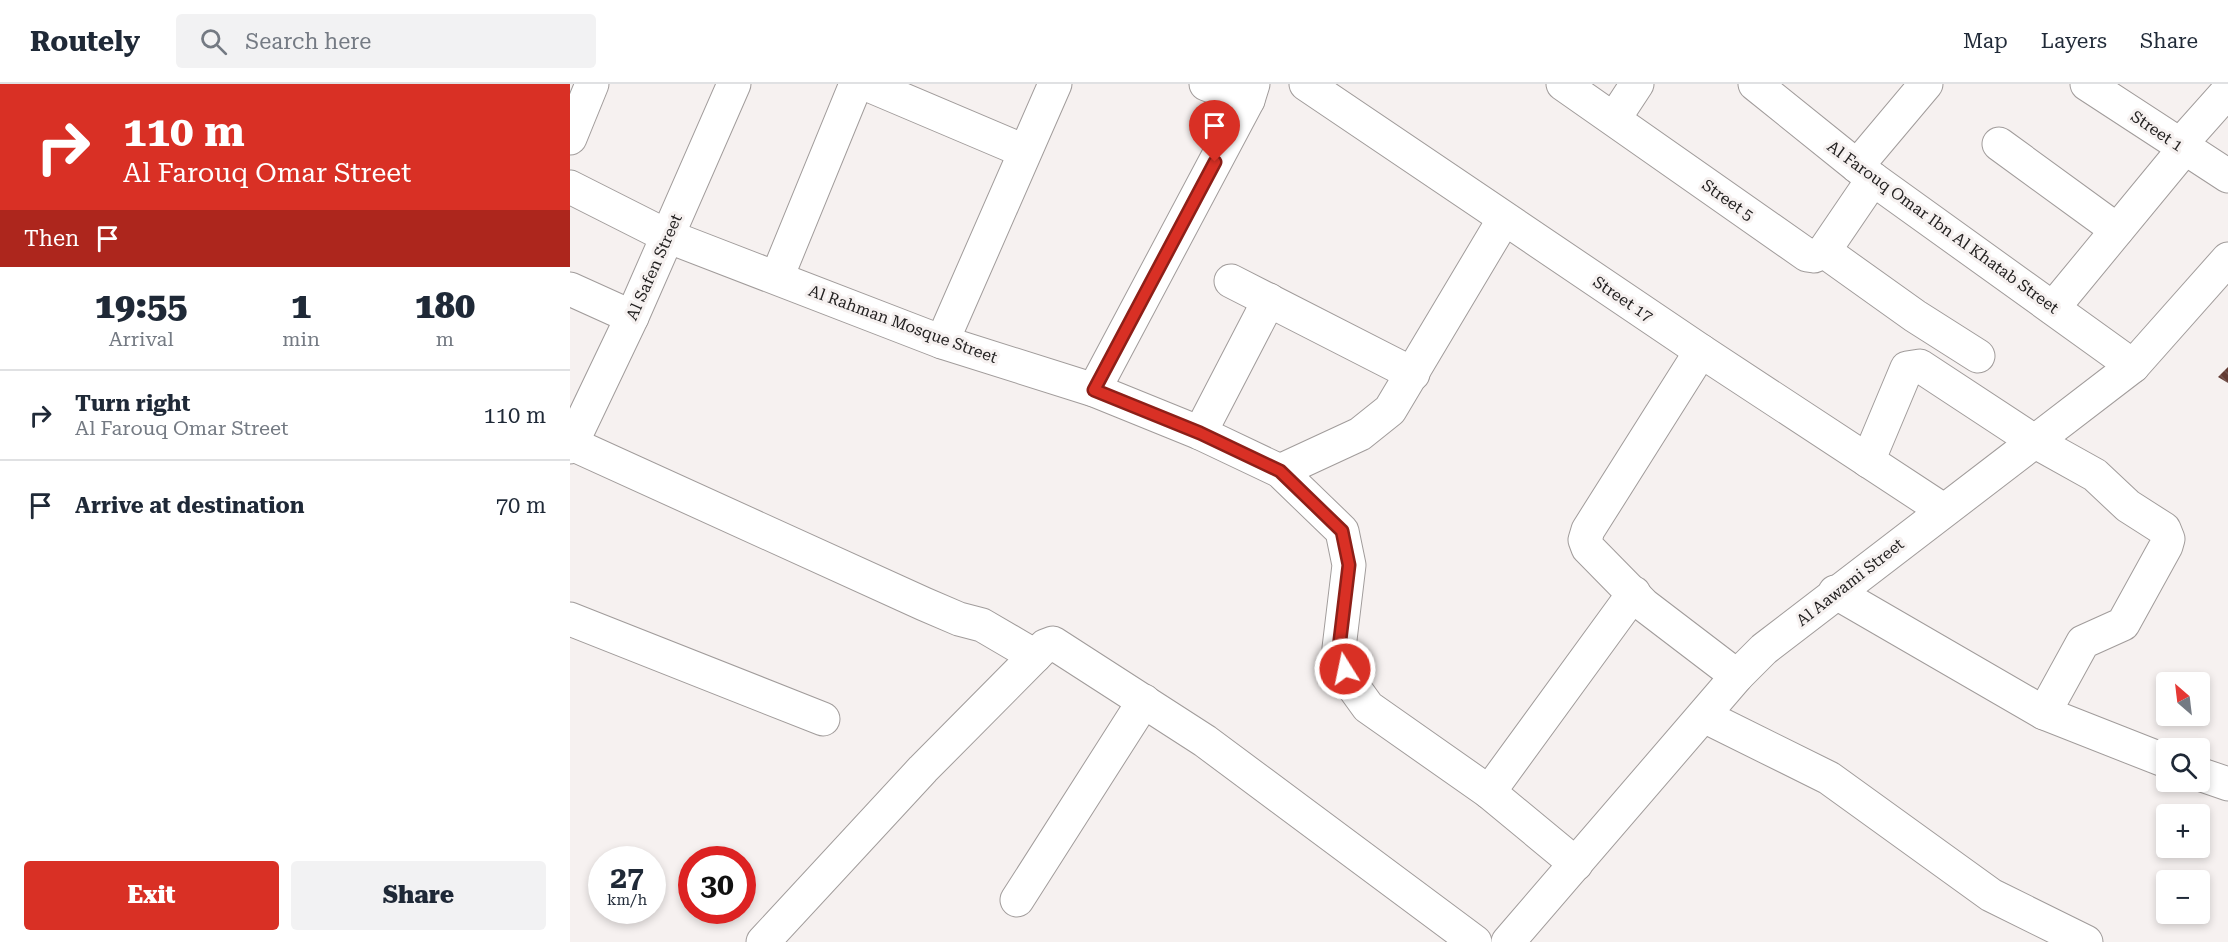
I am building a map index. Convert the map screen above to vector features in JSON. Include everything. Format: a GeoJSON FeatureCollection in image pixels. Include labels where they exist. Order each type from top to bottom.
{"type":"FeatureCollection","features":[{"type":"Feature","properties":{"kind":"street"},"geometry":{"type":"LineString","coordinates":[[570,138],[592,84]]}},
{"type":"Feature","properties":{"kind":"street","name":"Al Safen Street"},"geometry":{"type":"LineString","coordinates":[[571,446],[632,317],[734,84]]}},
{"type":"Feature","properties":{"kind":"street"},"geometry":{"type":"LineString","coordinates":[[777,277],[856,84]]}},
{"type":"Feature","properties":{"kind":"street"},"geometry":{"type":"LineString","coordinates":[[866,84],[1024,151]]}},
{"type":"Feature","properties":{"kind":"street"},"geometry":{"type":"LineString","coordinates":[[942,342],[1055,84]]}},
{"type":"Feature","properties":{"kind":"street"},"geometry":{"type":"LineString","coordinates":[[1094,390],[1250,92],[1206,84]]}},
{"type":"Feature","properties":{"kind":"street","name":"Street 17"},"geometry":{"type":"LineString","coordinates":[[1306,84],[1701,351],[1943,510]]}},
{"type":"Feature","properties":{"kind":"street","name":"Street 5"},"geometry":{"type":"LineString","coordinates":[[1563,84],[1807,255],[1814,256],[1824,251]]}},
{"type":"Feature","properties":{"kind":"street"},"geometry":{"type":"LineString","coordinates":[[1614,119],[1637,84]]}},
{"type":"Feature","properties":{"kind":"street","name":"Al Farouq Omar Ibn Al Khatab Street"},"geometry":{"type":"LineString","coordinates":[[1755,84],[1865,173],[2133,366]]}},
{"type":"Feature","properties":{"kind":"street"},"geometry":{"type":"LineString","coordinates":[[1926,84],[1865,173],[1824,251],[1915,316],[1978,356]]}},
{"type":"Feature","properties":{"kind":"street","name":"Street 1"},"geometry":{"type":"LineString","coordinates":[[2087,84],[2181,148],[2228,176]]}},
{"type":"Feature","properties":{"kind":"street"},"geometry":{"type":"LineString","coordinates":[[2053,308],[2228,91]]}},
{"type":"Feature","properties":{"kind":"street"},"geometry":{"type":"LineString","coordinates":[[2000,144],[2117,230]]}},
{"type":"Feature","properties":{"kind":"street","name":"Al Rahman Mosque Street"},"geometry":{"type":"LineString","coordinates":[[570,187],[667,236],[942,342],[1094,390],[1200,433],[1280,471],[1342,531],[1349,565],[1339,648],[1355,689],[1368,707],[1489,792],[1576,864]]}},
{"type":"Feature","properties":{"kind":"street"},"geometry":{"type":"LineString","coordinates":[[1280,471],[1360,434],[1390,410],[1504,219]]}},
{"type":"Feature","properties":{"kind":"street","name":"Al Aawami Street"},"geometry":{"type":"LineString","coordinates":[[1508,942],[1737,676],[1764,649],[2133,366],[2228,259]]}},
{"type":"Feature","properties":{"kind":"street"},"geometry":{"type":"LineString","coordinates":[[1230,281],[1413,374]]}},
{"type":"Feature","properties":{"kind":"street"},"geometry":{"type":"LineString","coordinates":[[570,289],[632,317]]}},
{"type":"Feature","properties":{"kind":"street"},"geometry":{"type":"LineString","coordinates":[[1200,433],[1269,300]]}},
{"type":"Feature","properties":{"kind":"street"},"geometry":{"type":"LineString","coordinates":[[1701,351],[1588,530],[1585,540],[1588,548],[1644,605],[1737,676]]}},
{"type":"Feature","properties":{"kind":"street"},"geometry":{"type":"LineString","coordinates":[[1868,461],[1905,372],[1912,366],[1920,366],[2034,441],[2095,475],[2128,506],[2164,529],[2168,539],[2123,624],[2082,642],[2044,713]]}},
{"type":"Feature","properties":{"kind":"street"},"geometry":{"type":"LineString","coordinates":[[571,446],[924,604],[959,619],[982,625],[1035,656]]}},
{"type":"Feature","properties":{"kind":"street"},"geometry":{"type":"LineString","coordinates":[[1836,592],[2044,713],[2156,757]]}},
{"type":"Feature","properties":{"kind":"street"},"geometry":{"type":"LineString","coordinates":[[1489,792],[1634,593]]}},
{"type":"Feature","properties":{"kind":"street"},"geometry":{"type":"LineString","coordinates":[[570,619],[824,719]]}},
{"type":"Feature","properties":{"kind":"street"},"geometry":{"type":"LineString","coordinates":[[763,942],[916,777],[1049,644],[1059,645],[1205,741],[1475,942]]}},
{"type":"Feature","properties":{"kind":"street"},"geometry":{"type":"LineString","coordinates":[[1017,900],[1144,701]]}},
{"type":"Feature","properties":{"kind":"street"},"geometry":{"type":"LineString","coordinates":[[1704,716],[1829,778],[1991,895],[2086,942]]}},
{"type":"Feature","properties":{"kind":"street"},"geometry":{"type":"LineString","coordinates":[[2210,778],[2228,784]]}},
{"type":"Feature","properties":{"kind":"building"},"geometry":{"type":"Polygon","coordinates":[[[2228,367],[2228,383],[2218,377],[2228,367]]]}},
{"type":"Feature","properties":{"kind":"route"},"geometry":{"type":"LineString","coordinates":[[1215,162],[1094,390],[1200,433],[1280,471],[1342,531],[1349,565],[1339,648],[1345,669]]}}]}
